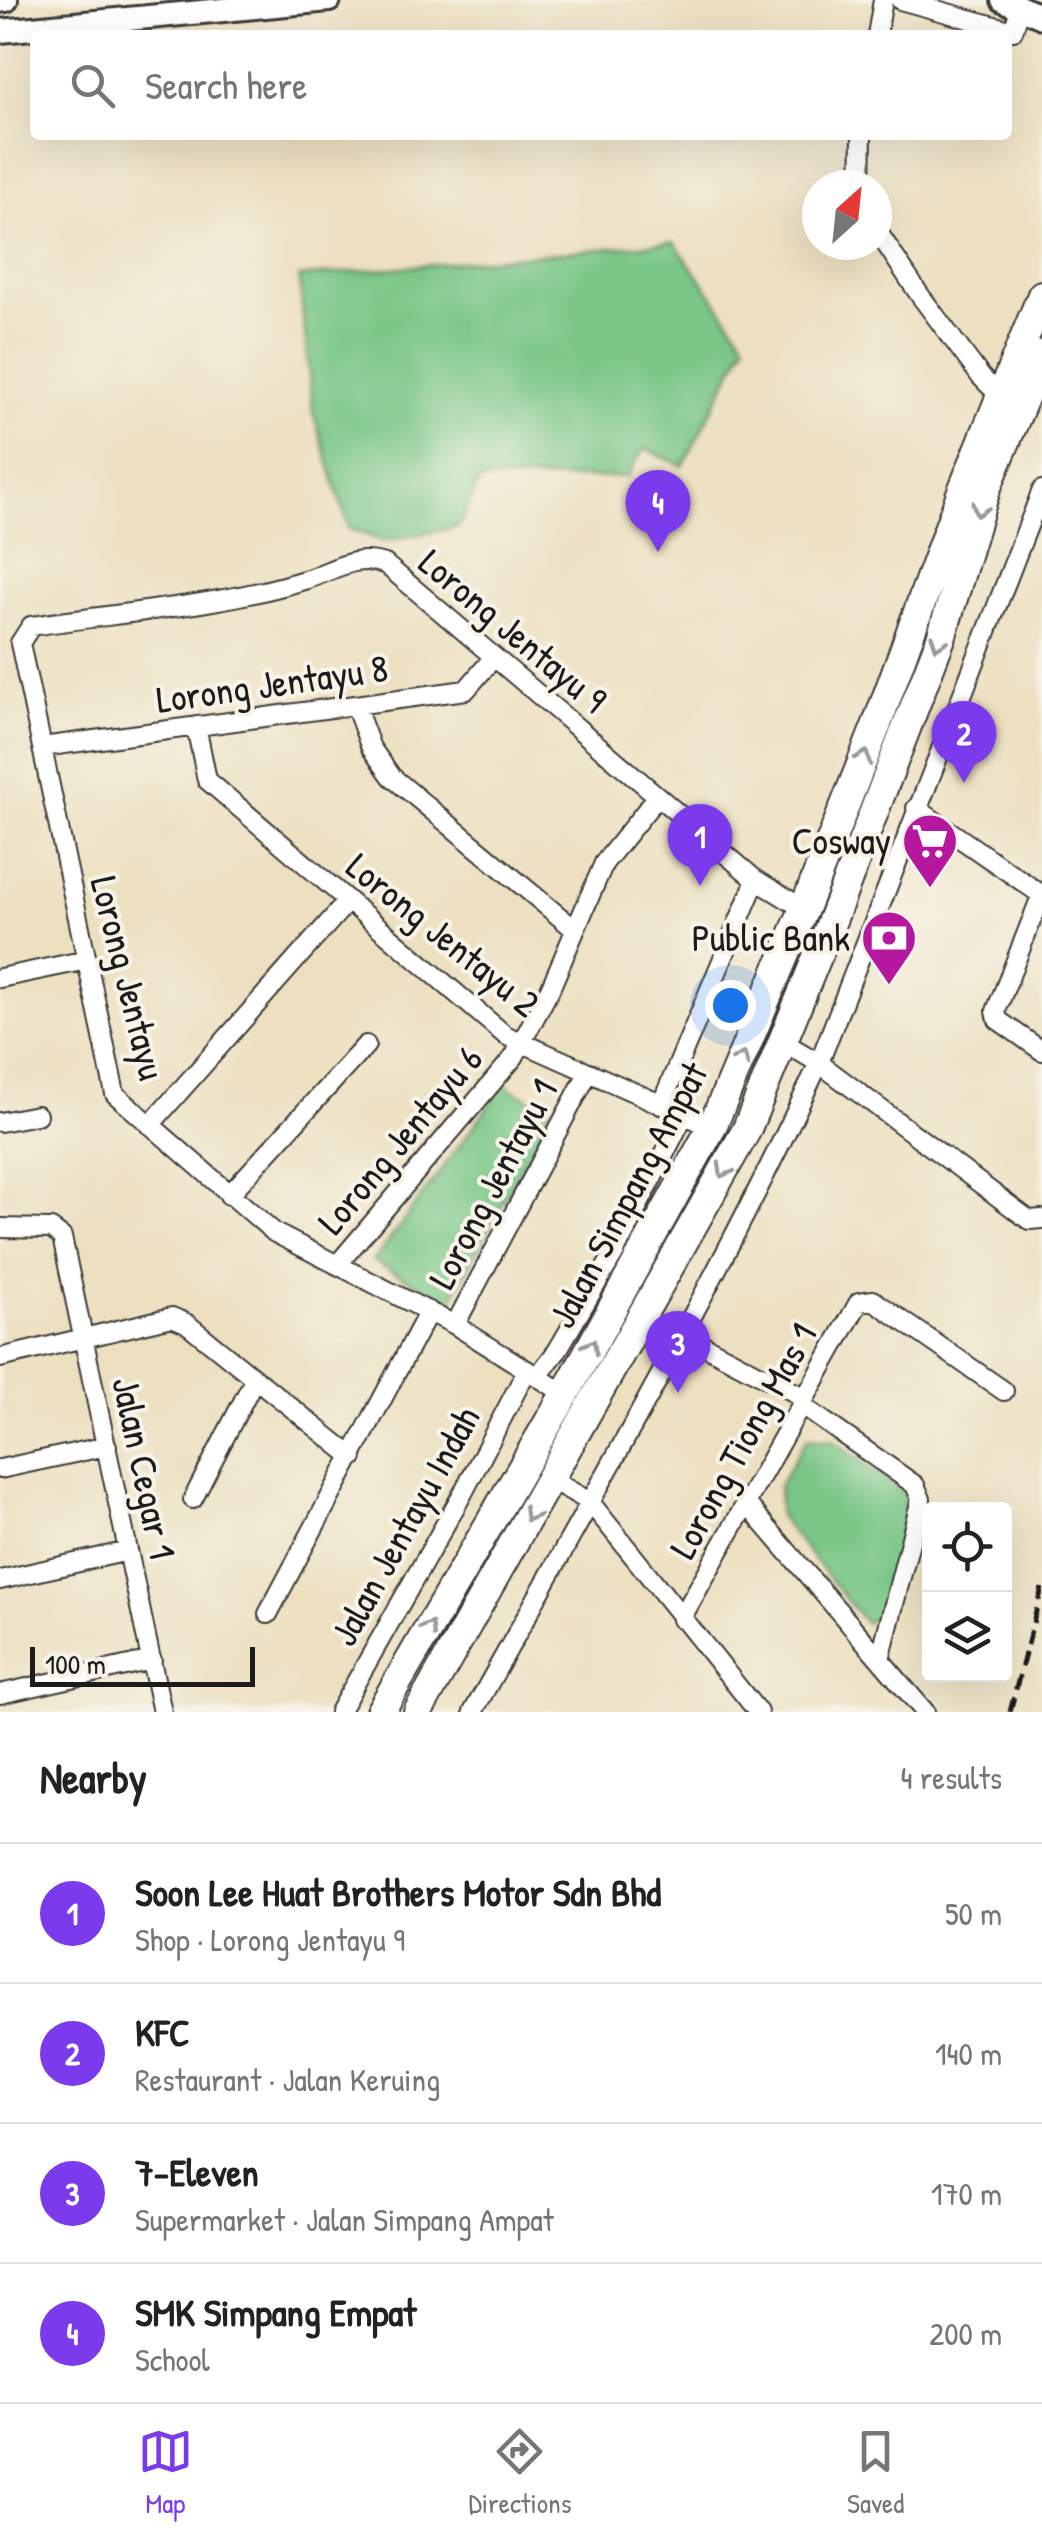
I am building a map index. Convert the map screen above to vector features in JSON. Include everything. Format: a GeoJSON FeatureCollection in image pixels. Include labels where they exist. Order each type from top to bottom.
{"type":"FeatureCollection","features":[{"type":"Feature","properties":{"kind":"highway","name":"Jalan Simpang Ampat"},"geometry":{"type":"LineString","coordinates":[[380,1712],[565,1394],[712,1128],[804,909],[1042,295]]}},
{"type":"Feature","properties":{"kind":"highway","name":"Jalan Simpang Ampat"},"geometry":{"type":"LineString","coordinates":[[418,1712],[746,1131],[940,638],[986,489],[1039,370]]}},
{"type":"Feature","properties":{"kind":"main road"},"geometry":{"type":"LineString","coordinates":[[0,31],[328,0]]}},
{"type":"Feature","properties":{"kind":"street"},"geometry":{"type":"LineString","coordinates":[[879,30],[883,0]]}},
{"type":"Feature","properties":{"kind":"street"},"geometry":{"type":"LineString","coordinates":[[900,0],[1009,30]]}},
{"type":"Feature","properties":{"kind":"street"},"geometry":{"type":"LineString","coordinates":[[1012,31],[1022,8]]}},
{"type":"Feature","properties":{"kind":"street"},"geometry":{"type":"LineString","coordinates":[[861,140],[861,170]]}},
{"type":"Feature","properties":{"kind":"street"},"geometry":{"type":"LineString","coordinates":[[892,253],[981,377],[1000,396]]}},
{"type":"Feature","properties":{"kind":"street"},"geometry":{"type":"LineString","coordinates":[[473,1712],[741,1225],[818,1062],[1042,490]]}},
{"type":"Feature","properties":{"kind":"street","name":"Lorong Jentayu 9"},"geometry":{"type":"LineString","coordinates":[[20,643],[31,626],[273,589],[320,575],[347,561],[371,560],[393,571],[756,880],[804,909]]}},
{"type":"Feature","properties":{"kind":"street","name":"Lorong Jentayu"},"geometry":{"type":"LineString","coordinates":[[20,643],[115,1094],[275,1233],[455,1325],[565,1394]]}},
{"type":"Feature","properties":{"kind":"street","name":"Lorong Jentayu 8"},"geometry":{"type":"LineString","coordinates":[[42,747],[466,690],[494,657]]}},
{"type":"Feature","properties":{"kind":"street"},"geometry":{"type":"LineString","coordinates":[[355,705],[371,748],[392,776],[573,928]]}},
{"type":"Feature","properties":{"kind":"street","name":"Lorong Jentayu 2"},"geometry":{"type":"LineString","coordinates":[[196,726],[207,780],[504,1035],[712,1128]]}},
{"type":"Feature","properties":{"kind":"street","name":"Lorong Jentayu 6"},"geometry":{"type":"LineString","coordinates":[[336,1265],[523,1044],[604,863],[656,797]]}},
{"type":"Feature","properties":{"kind":"street"},"geometry":{"type":"LineString","coordinates":[[916,808],[1042,895],[996,1011],[998,1020],[1042,1051]]}},
{"type":"Feature","properties":{"kind":"street"},"geometry":{"type":"LineString","coordinates":[[661,1105],[756,880]]}},
{"type":"Feature","properties":{"kind":"street"},"geometry":{"type":"LineString","coordinates":[[150,1125],[347,902]]}},
{"type":"Feature","properties":{"kind":"street"},"geometry":{"type":"LineString","coordinates":[[0,978],[87,960]]}},
{"type":"Feature","properties":{"kind":"street"},"geometry":{"type":"LineString","coordinates":[[783,1042],[818,1062],[1029,1220],[1042,1220]]}},
{"type":"Feature","properties":{"kind":"street"},"geometry":{"type":"LineString","coordinates":[[229,1194],[366,1045]]}},
{"type":"Feature","properties":{"kind":"street","name":"Lorong Jentayu 1"},"geometry":{"type":"LineString","coordinates":[[455,1325],[588,1073]]}},
{"type":"Feature","properties":{"kind":"street"},"geometry":{"type":"LineString","coordinates":[[0,1122],[37,1115]]}},
{"type":"Feature","properties":{"kind":"street","name":"Jalan Jentayu Indah"},"geometry":{"type":"LineString","coordinates":[[339,1712],[532,1373],[558,1350],[614,1254],[684,1115]]}},
{"type":"Feature","properties":{"kind":"street","name":"Jalan Cegar 1"},"geometry":{"type":"LineString","coordinates":[[0,1228],[51,1229],[62,1237],[162,1712]]}},
{"type":"Feature","properties":{"kind":"street","name":"Lorong Tiong Mas 1"},"geometry":{"type":"LineString","coordinates":[[681,1618],[859,1302],[873,1300],[1004,1390]]}},
{"type":"Feature","properties":{"kind":"street"},"geometry":{"type":"LineString","coordinates":[[268,1614],[429,1311]]}},
{"type":"Feature","properties":{"kind":"street"},"geometry":{"type":"LineString","coordinates":[[0,1358],[172,1317],[186,1323],[352,1457]]}},
{"type":"Feature","properties":{"kind":"street"},"geometry":{"type":"LineString","coordinates":[[682,1334],[803,1402],[920,1492],[880,1659]]}},
{"type":"Feature","properties":{"kind":"street"},"geometry":{"type":"LineString","coordinates":[[193,1499],[254,1380]]}},
{"type":"Feature","properties":{"kind":"street"},"geometry":{"type":"LineString","coordinates":[[0,1469],[107,1446]]}},
{"type":"Feature","properties":{"kind":"street"},"geometry":{"type":"LineString","coordinates":[[550,1479],[590,1502],[758,1712]]}},
{"type":"Feature","properties":{"kind":"street"},"geometry":{"type":"LineString","coordinates":[[746,1503],[925,1712]]}},
{"type":"Feature","properties":{"kind":"street"},"geometry":{"type":"LineString","coordinates":[[0,1580],[128,1552]]}},
{"type":"Feature","properties":{"kind":"street"},"geometry":{"type":"LineString","coordinates":[[0,1694],[152,1660]]}},
{"type":"Feature","properties":{"kind":"green space"},"geometry":{"type":"Polygon","coordinates":[[[674,242],[746,343],[683,466],[644,448],[627,477],[480,480],[459,527],[384,541],[349,529],[313,412],[299,277],[674,242]]]}},
{"type":"Feature","properties":{"kind":"green space"},"geometry":{"type":"Polygon","coordinates":[[[504,1085],[551,1111],[450,1302],[374,1261],[504,1085]]]}},
{"type":"Feature","properties":{"kind":"green space"},"geometry":{"type":"Polygon","coordinates":[[[807,1438],[833,1440],[905,1494],[905,1520],[880,1616],[865,1623],[779,1516],[779,1486],[807,1438]]]}},
{"type":"Feature","properties":{"kind":"railway"},"geometry":{"type":"LineString","coordinates":[[1010,1712],[1042,1588]]}},
{"type":"Feature","properties":{"kind":"place","name":"SMK Simpang Empat"},"geometry":{"type":"Point","coordinates":[658,552]}},
{"type":"Feature","properties":{"kind":"place","name":"KFC"},"geometry":{"type":"Point","coordinates":[964,783]}},
{"type":"Feature","properties":{"kind":"place","name":"Soon Lee Huat Brothers Motor Sdn Bhd"},"geometry":{"type":"Point","coordinates":[700,886]}},
{"type":"Feature","properties":{"kind":"place","name":"Cosway"},"geometry":{"type":"Point","coordinates":[930,890]}},
{"type":"Feature","properties":{"kind":"place","name":"Public Bank"},"geometry":{"type":"Point","coordinates":[889,987]}},
{"type":"Feature","properties":{"kind":"place","name":"7-Eleven"},"geometry":{"type":"Point","coordinates":[678,1393]}}]}
